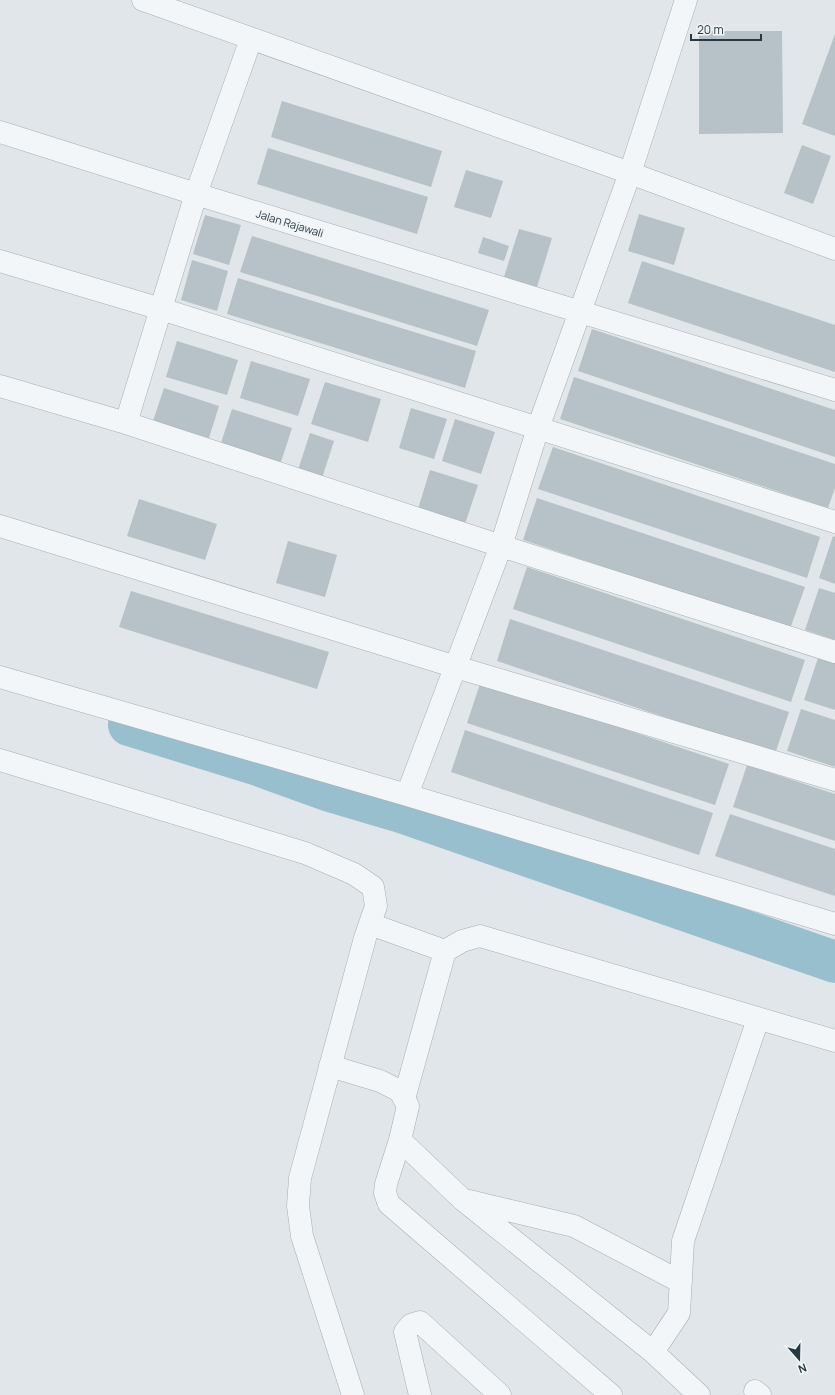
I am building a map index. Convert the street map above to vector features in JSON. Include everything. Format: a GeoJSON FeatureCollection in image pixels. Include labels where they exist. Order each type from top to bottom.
{"type":"FeatureCollection","features":[{"type":"Feature","properties":{"kind":"street"},"geometry":{"type":"LineString","coordinates":[[143,0],[835,249]]}},
{"type":"Feature","properties":{"kind":"street"},"geometry":{"type":"LineString","coordinates":[[407,795],[501,546],[538,428],[630,174],[686,0]]}},
{"type":"Feature","properties":{"kind":"street"},"geometry":{"type":"LineString","coordinates":[[126,422],[196,194],[251,39]]}},
{"type":"Feature","properties":{"kind":"street","name":"Jalan Rajawali"},"geometry":{"type":"LineString","coordinates":[[0,132],[196,194],[835,390]]}},
{"type":"Feature","properties":{"kind":"street"},"geometry":{"type":"LineString","coordinates":[[0,261],[161,309],[835,522]]}},
{"type":"Feature","properties":{"kind":"street"},"geometry":{"type":"LineString","coordinates":[[0,386],[126,422],[501,546],[835,652]]}},
{"type":"Feature","properties":{"kind":"street"},"geometry":{"type":"LineString","coordinates":[[0,526],[456,667],[835,780]]}},
{"type":"Feature","properties":{"kind":"street"},"geometry":{"type":"LineString","coordinates":[[0,677],[407,795],[835,924]]}},
{"type":"Feature","properties":{"kind":"street"},"geometry":{"type":"LineString","coordinates":[[0,760],[305,853],[354,874],[373,886],[376,906],[370,924],[346,1070],[300,1178],[298,1206],[302,1236],[353,1395]]}},
{"type":"Feature","properties":{"kind":"street"},"geometry":{"type":"LineString","coordinates":[[370,924],[445,951]]}},
{"type":"Feature","properties":{"kind":"street"},"geometry":{"type":"LineString","coordinates":[[404,1099],[445,951],[462,941],[480,936],[835,1041]]}},
{"type":"Feature","properties":{"kind":"street"},"geometry":{"type":"LineString","coordinates":[[653,1352],[679,1313],[684,1241],[758,1019]]}},
{"type":"Feature","properties":{"kind":"street"},"geometry":{"type":"LineString","coordinates":[[346,1070],[400,1091],[408,1106],[400,1140],[386,1184],[385,1193],[389,1204],[611,1395]]}},
{"type":"Feature","properties":{"kind":"street"},"geometry":{"type":"LineString","coordinates":[[400,1140],[463,1200],[653,1352],[699,1395]]}},
{"type":"Feature","properties":{"kind":"street"},"geometry":{"type":"LineString","coordinates":[[463,1200],[574,1226],[681,1282]]}},
{"type":"Feature","properties":{"kind":"street"},"geometry":{"type":"LineString","coordinates":[[420,1394],[405,1332],[411,1325],[420,1322],[500,1395]]}},
{"type":"Feature","properties":{"kind":"building"},"geometry":{"type":"Polygon","coordinates":[[[699,31],[782,31],[783,133],[699,134],[699,31]]]}},
{"type":"Feature","properties":{"kind":"building"},"geometry":{"type":"Polygon","coordinates":[[[835,34],[835,136],[802,124],[835,34]]]}},
{"type":"Feature","properties":{"kind":"building"},"geometry":{"type":"Polygon","coordinates":[[[282,101],[442,151],[431,187],[271,137],[282,101]]]}},
{"type":"Feature","properties":{"kind":"building"},"geometry":{"type":"Polygon","coordinates":[[[802,145],[831,156],[813,204],[784,193],[802,145]]]}},
{"type":"Feature","properties":{"kind":"building"},"geometry":{"type":"Polygon","coordinates":[[[268,148],[428,197],[417,234],[257,184],[268,148]]]}},
{"type":"Feature","properties":{"kind":"building"},"geometry":{"type":"Polygon","coordinates":[[[466,170],[503,181],[491,218],[454,207],[466,170]]]}},
{"type":"Feature","properties":{"kind":"building"},"geometry":{"type":"Polygon","coordinates":[[[639,214],[685,228],[674,265],[628,251],[639,214]]]}},
{"type":"Feature","properties":{"kind":"building"},"geometry":{"type":"Polygon","coordinates":[[[205,215],[241,225],[229,265],[193,254],[205,215]]]}},
{"type":"Feature","properties":{"kind":"building"},"geometry":{"type":"Polygon","coordinates":[[[519,229],[552,238],[537,287],[504,277],[519,229]]]}},
{"type":"Feature","properties":{"kind":"building"},"geometry":{"type":"Polygon","coordinates":[[[252,236],[489,310],[477,346],[240,272],[252,236]]]}},
{"type":"Feature","properties":{"kind":"building"},"geometry":{"type":"Polygon","coordinates":[[[483,237],[509,246],[504,261],[478,253],[483,237]]]}},
{"type":"Feature","properties":{"kind":"building"},"geometry":{"type":"Polygon","coordinates":[[[192,260],[228,271],[217,311],[181,300],[192,260]]]}},
{"type":"Feature","properties":{"kind":"building"},"geometry":{"type":"Polygon","coordinates":[[[642,261],[835,325],[835,372],[628,303],[642,261]]]}},
{"type":"Feature","properties":{"kind":"building"},"geometry":{"type":"Polygon","coordinates":[[[238,278],[476,351],[465,388],[227,314],[238,278]]]}},
{"type":"Feature","properties":{"kind":"building"},"geometry":{"type":"Polygon","coordinates":[[[592,329],[835,410],[835,457],[578,371],[592,329]]]}},
{"type":"Feature","properties":{"kind":"building"},"geometry":{"type":"Polygon","coordinates":[[[177,341],[238,360],[227,395],[166,377],[177,341]]]}},
{"type":"Feature","properties":{"kind":"building"},"geometry":{"type":"Polygon","coordinates":[[[251,361],[310,379],[298,416],[240,398],[251,361]]]}},
{"type":"Feature","properties":{"kind":"building"},"geometry":{"type":"Polygon","coordinates":[[[574,377],[835,464],[835,488],[828,508],[560,419],[574,377]]]}},
{"type":"Feature","properties":{"kind":"building"},"geometry":{"type":"Polygon","coordinates":[[[325,382],[381,399],[368,442],[311,424],[325,382]]]}},
{"type":"Feature","properties":{"kind":"building"},"geometry":{"type":"Polygon","coordinates":[[[164,388],[219,406],[209,438],[153,421],[164,388]]]}},
{"type":"Feature","properties":{"kind":"building"},"geometry":{"type":"Polygon","coordinates":[[[411,408],[447,419],[434,459],[399,448],[411,408]]]}},
{"type":"Feature","properties":{"kind":"building"},"geometry":{"type":"Polygon","coordinates":[[[232,409],[292,428],[280,465],[220,446],[232,409]]]}},
{"type":"Feature","properties":{"kind":"building"},"geometry":{"type":"Polygon","coordinates":[[[455,419],[495,432],[481,474],[442,461],[455,419]]]}},
{"type":"Feature","properties":{"kind":"building"},"geometry":{"type":"Polygon","coordinates":[[[310,433],[334,441],[322,478],[298,470],[310,433]]]}},
{"type":"Feature","properties":{"kind":"building"},"geometry":{"type":"Polygon","coordinates":[[[553,447],[820,537],[807,578],[538,489],[553,447]]]}},
{"type":"Feature","properties":{"kind":"building"},"geometry":{"type":"Polygon","coordinates":[[[430,470],[478,485],[465,524],[418,509],[430,470]]]}},
{"type":"Feature","properties":{"kind":"building"},"geometry":{"type":"Polygon","coordinates":[[[537,498],[805,587],[790,629],[523,540],[537,498]]]}},
{"type":"Feature","properties":{"kind":"building"},"geometry":{"type":"Polygon","coordinates":[[[139,499],[217,524],[205,560],[127,536],[139,499]]]}},
{"type":"Feature","properties":{"kind":"building"},"geometry":{"type":"Polygon","coordinates":[[[833,536],[835,537],[835,584],[819,578],[833,536]]]}},
{"type":"Feature","properties":{"kind":"building"},"geometry":{"type":"Polygon","coordinates":[[[288,541],[337,555],[325,597],[276,583],[288,541]]]}},
{"type":"Feature","properties":{"kind":"building"},"geometry":{"type":"Polygon","coordinates":[[[527,567],[805,660],[791,702],[513,609],[527,567]]]}},
{"type":"Feature","properties":{"kind":"building"},"geometry":{"type":"Polygon","coordinates":[[[819,588],[835,593],[835,640],[805,630],[819,588]]]}},
{"type":"Feature","properties":{"kind":"building"},"geometry":{"type":"Polygon","coordinates":[[[131,591],[329,652],[317,689],[119,627],[131,591]]]}},
{"type":"Feature","properties":{"kind":"building"},"geometry":{"type":"Polygon","coordinates":[[[510,619],[789,712],[775,754],[497,661],[510,619]]]}},
{"type":"Feature","properties":{"kind":"building"},"geometry":{"type":"Polygon","coordinates":[[[818,658],[835,663],[835,710],[804,700],[818,658]]]}},
{"type":"Feature","properties":{"kind":"building"},"geometry":{"type":"Polygon","coordinates":[[[481,681],[729,764],[715,805],[467,723],[481,681]]]}},
{"type":"Feature","properties":{"kind":"building"},"geometry":{"type":"Polygon","coordinates":[[[801,709],[835,720],[835,767],[787,751],[801,709]]]}},
{"type":"Feature","properties":{"kind":"building"},"geometry":{"type":"Polygon","coordinates":[[[465,730],[713,813],[699,855],[451,772],[465,730]]]}},
{"type":"Feature","properties":{"kind":"building"},"geometry":{"type":"Polygon","coordinates":[[[747,765],[835,794],[835,841],[733,807],[747,765]]]}},
{"type":"Feature","properties":{"kind":"building"},"geometry":{"type":"Polygon","coordinates":[[[730,814],[835,849],[835,896],[715,856],[730,814]]]}},
{"type":"Feature","properties":{"kind":"waterway"},"geometry":{"type":"LineString","coordinates":[[129,725],[258,765],[327,790],[398,811],[835,962]]}}]}
